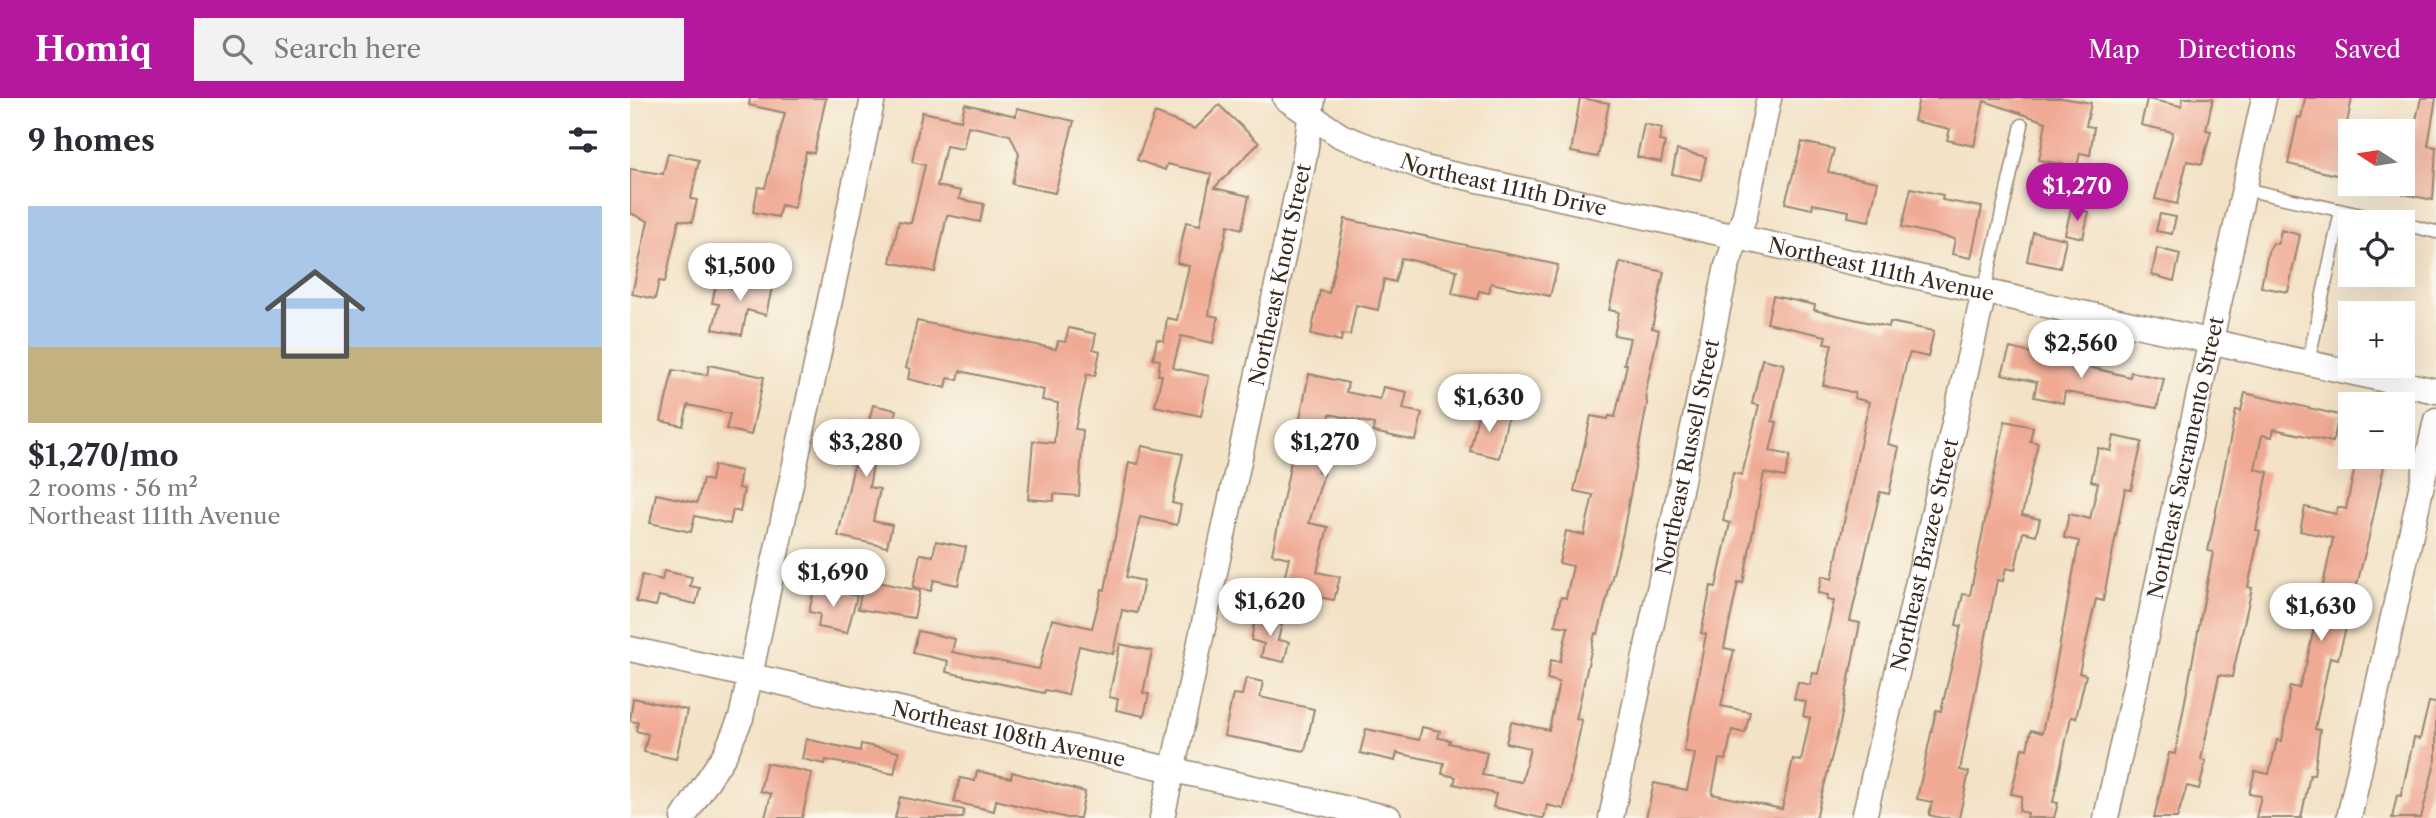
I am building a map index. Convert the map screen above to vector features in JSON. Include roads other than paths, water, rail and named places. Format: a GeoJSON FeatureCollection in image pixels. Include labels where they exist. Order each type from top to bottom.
{"type":"FeatureCollection","features":[{"type":"Feature","properties":{"kind":"street"},"geometry":{"type":"LineString","coordinates":[[683,818],[725,754],[741,718],[873,98]]}},
{"type":"Feature","properties":{"kind":"street","name":"Northeast 111th Drive"},"geometry":{"type":"LineString","coordinates":[[1285,98],[1311,108],[1367,149],[1424,169],[1737,237]]}},
{"type":"Feature","properties":{"kind":"street","name":"Northeast Russell Street"},"geometry":{"type":"LineString","coordinates":[[1611,818],[1727,266],[1745,214],[1769,98]]}},
{"type":"Feature","properties":{"kind":"street","name":"Northeast Sacramento Street"},"geometry":{"type":"LineString","coordinates":[[2106,818],[2264,98]]}},
{"type":"Feature","properties":{"kind":"street","name":"Northeast Knott Street"},"geometry":{"type":"LineString","coordinates":[[1162,818],[1304,160],[1311,108]]}},
{"type":"Feature","properties":{"kind":"street","name":"Northeast 111th Avenue"},"geometry":{"type":"LineString","coordinates":[[1737,237],[2436,391]]}},
{"type":"Feature","properties":{"kind":"street","name":"Northeast Brazee Street"},"geometry":{"type":"LineString","coordinates":[[1864,818],[1984,292]]}},
{"type":"Feature","properties":{"kind":"street"},"geometry":{"type":"LineString","coordinates":[[2349,818],[2436,420]]}},
{"type":"Feature","properties":{"kind":"street","name":"Northeast 108th Avenue"},"geometry":{"type":"LineString","coordinates":[[630,649],[1389,818]]}},
{"type":"Feature","properties":{"kind":"lane"},"geometry":{"type":"LineString","coordinates":[[1984,292],[2022,125]]}},
{"type":"Feature","properties":{"kind":"lane"},"geometry":{"type":"LineString","coordinates":[[2244,190],[2338,210]]}},
{"type":"Feature","properties":{"kind":"lane"},"geometry":{"type":"LineString","coordinates":[[2308,363],[2338,225]]}},
{"type":"Feature","properties":{"kind":"lane"},"geometry":{"type":"LineString","coordinates":[[2415,227],[2436,232]]}}]}
